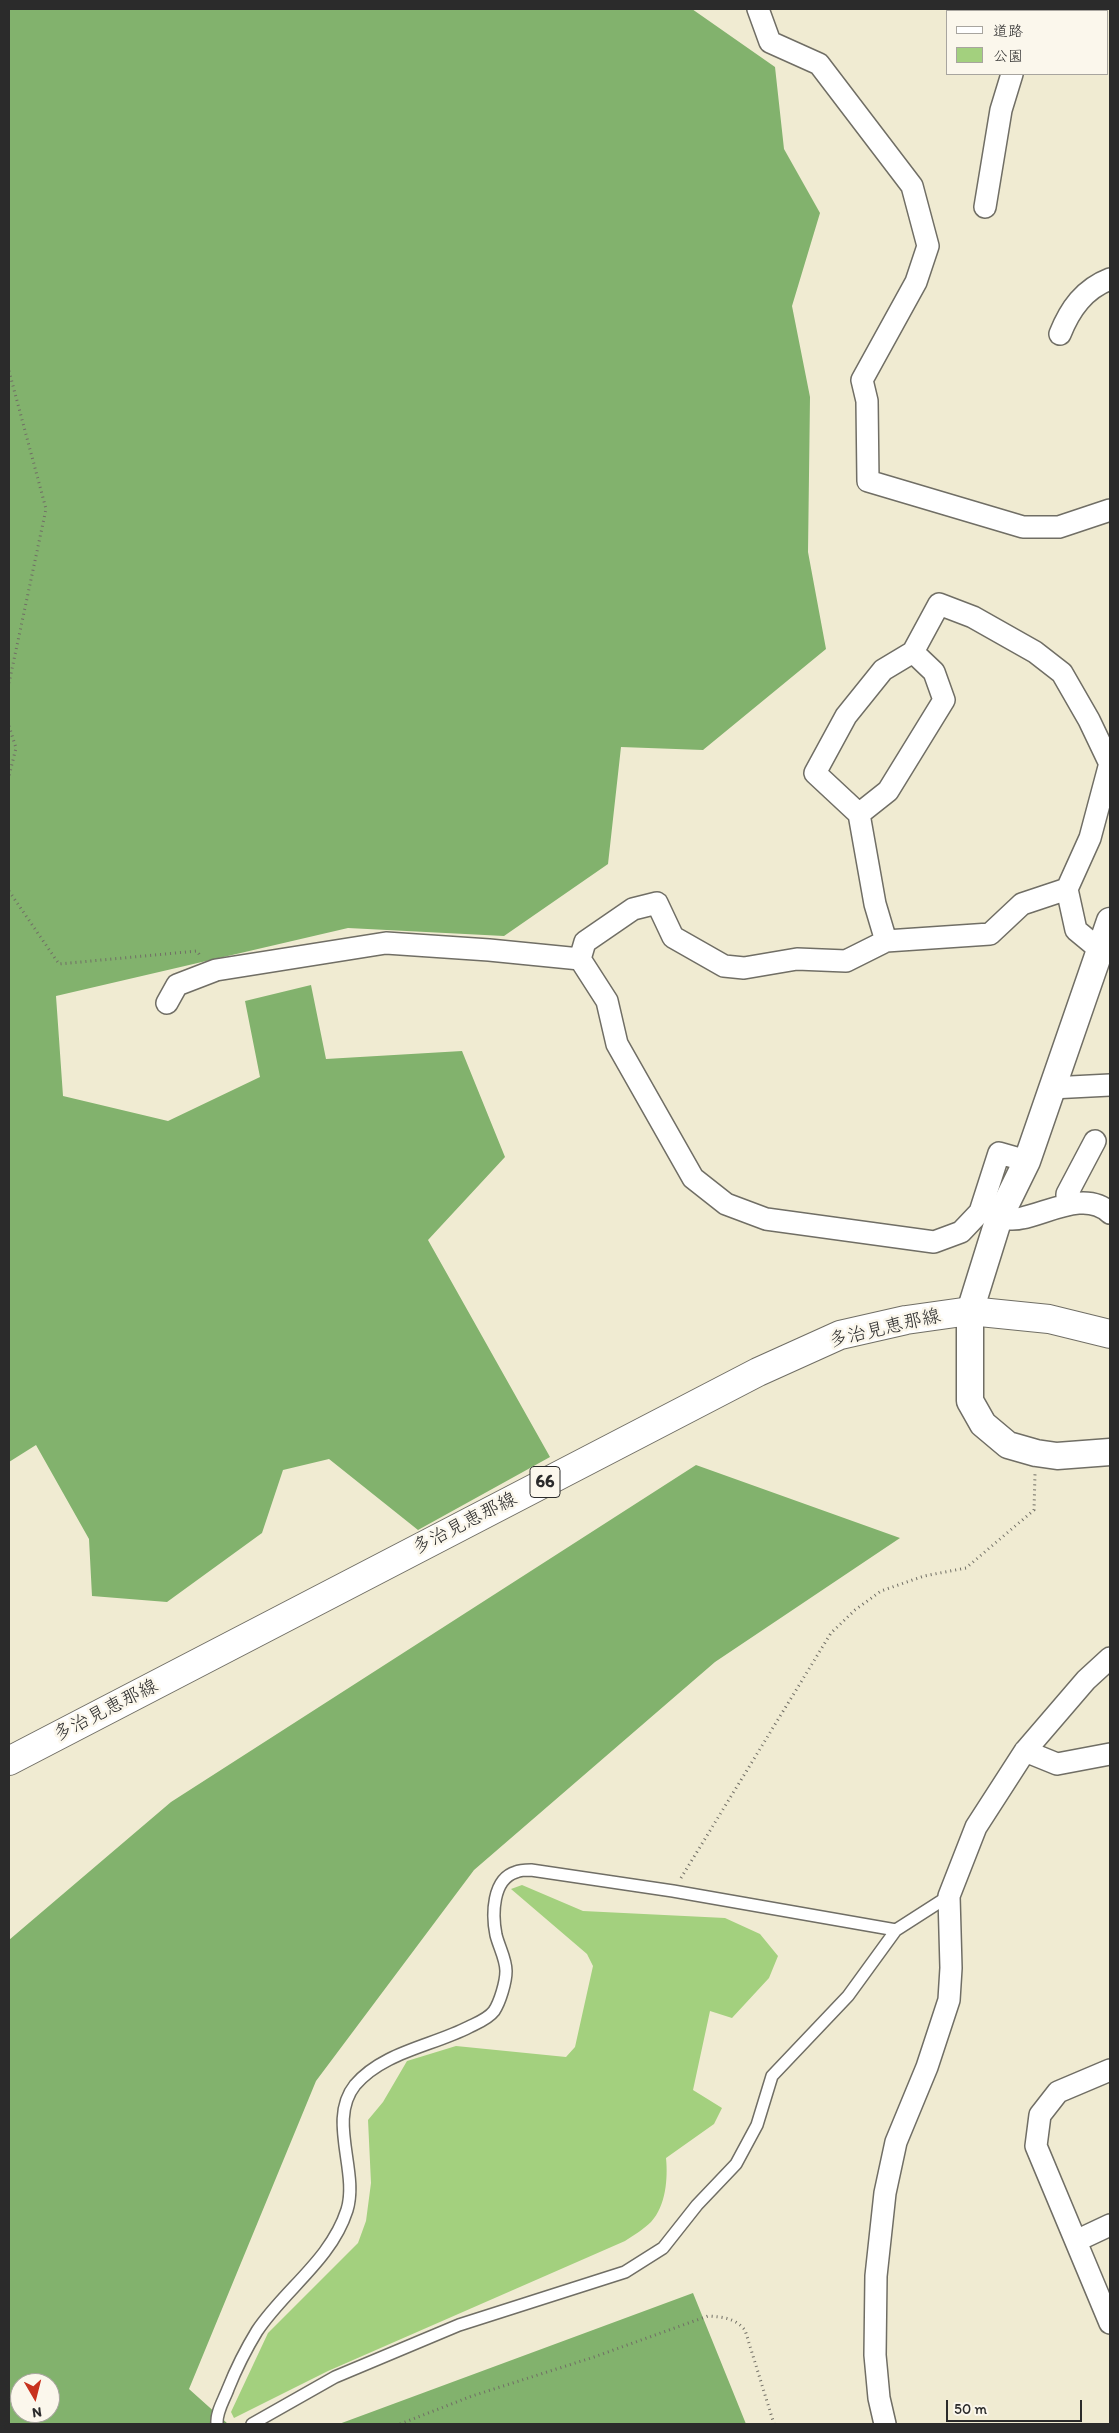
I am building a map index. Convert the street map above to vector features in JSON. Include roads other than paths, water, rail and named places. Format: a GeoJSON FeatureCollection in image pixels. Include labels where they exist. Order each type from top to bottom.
{"type":"FeatureCollection","features":[{"type":"Feature","properties":{"kind":"main road","name":"多治見恵那線"},"geometry":{"type":"LineString","coordinates":[[9,1761],[758,1372],[840,1335],[906,1320],[970,1311],[1048,1319],[1110,1334]]}},
{"type":"Feature","properties":{"kind":"street"},"geometry":{"type":"LineString","coordinates":[[758,9],[770,42],[819,64],[912,186],[928,246],[916,282],[862,380],[867,401],[868,482],[1023,527],[1060,527],[1110,510]]}},
{"type":"Feature","properties":{"kind":"street"},"geometry":{"type":"LineString","coordinates":[[985,207],[1001,110],[1012,75]]}},
{"type":"Feature","properties":{"kind":"street"},"geometry":{"type":"LineString","coordinates":[[1060,334],[1070,310],[1098,283],[1110,279]]}},
{"type":"Feature","properties":{"kind":"street"},"geometry":{"type":"LineString","coordinates":[[886,941],[875,904],[859,814],[815,773],[846,716],[883,670],[913,652],[939,604],[972,618],[1035,652],[1062,673],[1089,720],[1110,763],[1090,838],[1067,889],[1076,930],[1100,949]]}},
{"type":"Feature","properties":{"kind":"street"},"geometry":{"type":"LineString","coordinates":[[859,814],[888,791],[944,700],[934,672],[913,652]]}},
{"type":"Feature","properties":{"kind":"street"},"geometry":{"type":"LineString","coordinates":[[580,959],[585,942],[633,909],[657,903],[674,937],[724,966],[744,968],[797,959],[846,961],[886,941],[990,934],[1022,904],[1067,889]]}},
{"type":"Feature","properties":{"kind":"street"},"geometry":{"type":"LineString","coordinates":[[1110,921],[1027,1161],[998,1218],[970,1311],[970,1401],[983,1424],[1008,1445],[1036,1453],[1058,1456],[1110,1452]]}},
{"type":"Feature","properties":{"kind":"street"},"geometry":{"type":"LineString","coordinates":[[167,1003],[177,985],[213,971],[386,943],[580,959]]}},
{"type":"Feature","properties":{"kind":"street"},"geometry":{"type":"LineString","coordinates":[[580,959],[608,1001],[617,1044],[693,1178],[726,1204],[766,1219],[934,1242],[961,1232],[980,1212],[999,1153],[1027,1161]]}},
{"type":"Feature","properties":{"kind":"street"},"geometry":{"type":"LineString","coordinates":[[1051,1088],[1110,1086]]}},
{"type":"Feature","properties":{"kind":"street"},"geometry":{"type":"LineString","coordinates":[[1067,1205],[1067,1194],[1095,1141]]}},
{"type":"Feature","properties":{"kind":"street"},"geometry":{"type":"LineString","coordinates":[[998,1218],[1020,1219],[1067,1205],[1084,1203],[1106,1209],[1110,1213]]}},
{"type":"Feature","properties":{"kind":"street"},"geometry":{"type":"LineString","coordinates":[[885,2424],[879,2398],[875,2355],[876,2276],[885,2193],[896,2142],[927,2067],[948,2000],[952,1959],[949,1896],[976,1827],[1026,1751],[1086,1680],[1110,1658]]}},
{"type":"Feature","properties":{"kind":"street"},"geometry":{"type":"LineString","coordinates":[[1026,1751],[1057,1764],[1110,1754]]}},
{"type":"Feature","properties":{"kind":"street"},"geometry":{"type":"LineString","coordinates":[[1110,2070],[1058,2092],[1040,2115],[1036,2146],[1110,2323]]}},
{"type":"Feature","properties":{"kind":"street"},"geometry":{"type":"LineString","coordinates":[[1076,2241],[1110,2225]]}},
{"type":"Feature","properties":{"kind":"lane"},"geometry":{"type":"LineString","coordinates":[[217,2424],[220,2410],[232,2381],[258,2330],[320,2259],[339,2228],[347,2209],[350,2187],[344,2129],[347,2097],[364,2075],[386,2062],[461,2031],[493,2012],[506,1973],[496,1934],[494,1910],[498,1890],[504,1878],[515,1872],[531,1870],[673,1891],[896,1930]]}},
{"type":"Feature","properties":{"kind":"lane"},"geometry":{"type":"LineString","coordinates":[[252,2424],[335,2377],[459,2325],[625,2272],[663,2248],[697,2205],[736,2164],[757,2125],[772,2076],[848,1996],[896,1930],[949,1896]]}}]}
